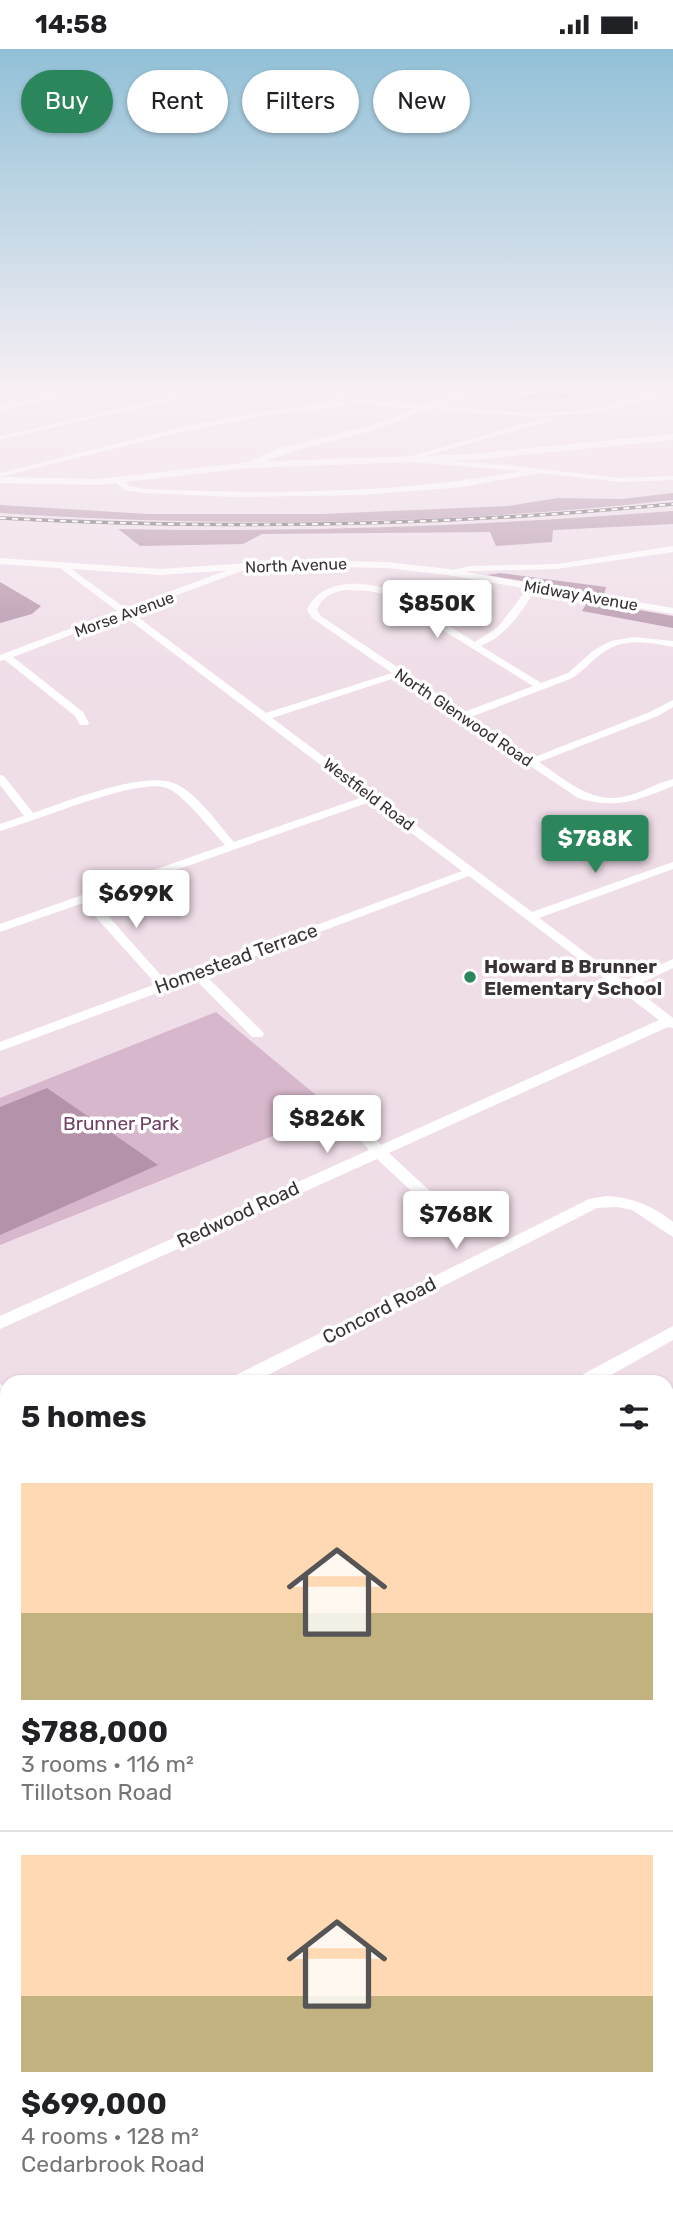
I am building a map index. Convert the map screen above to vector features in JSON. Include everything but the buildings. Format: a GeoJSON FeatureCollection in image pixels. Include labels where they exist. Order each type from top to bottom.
{"type":"FeatureCollection","features":[{"type":"Feature","properties":{"kind":"main road","name":"North Avenue"},"geometry":{"type":"LineString","coordinates":[[0,561],[160,572],[352,562],[448,572]]}},
{"type":"Feature","properties":{"kind":"main road"},"geometry":{"type":"LineString","coordinates":[[205,571],[215,575],[216,579]]}},
{"type":"Feature","properties":{"kind":"main road","name":"Midway Avenue"},"geometry":{"type":"LineString","coordinates":[[448,572],[673,611]]}},
{"type":"Feature","properties":{"kind":"street"},"geometry":{"type":"LineString","coordinates":[[128,488],[234,495],[362,493],[422,488]]}},
{"type":"Feature","properties":{"kind":"street","name":"North Avenue"},"geometry":{"type":"LineString","coordinates":[[448,572],[460,569],[541,568],[673,549]]}},
{"type":"Feature","properties":{"kind":"street","name":"Westfield Road"},"geometry":{"type":"LineString","coordinates":[[63,566],[671,1023]]}},
{"type":"Feature","properties":{"kind":"street","name":"Morse Avenue"},"geometry":{"type":"LineString","coordinates":[[3,657],[126,614],[247,566]]}},
{"type":"Feature","properties":{"kind":"street","name":"North Glenwood Road"},"geometry":{"type":"LineString","coordinates":[[474,646],[388,593],[363,587],[328,592],[313,603],[312,610],[317,618],[582,796],[609,803],[627,800],[673,782]]}},
{"type":"Feature","properties":{"kind":"street"},"geometry":{"type":"LineString","coordinates":[[474,646],[492,637],[508,623],[533,587]]}},
{"type":"Feature","properties":{"kind":"street"},"geometry":{"type":"LineString","coordinates":[[463,716],[576,673],[597,653],[612,645],[639,640],[673,644]]}},
{"type":"Feature","properties":{"kind":"street"},"geometry":{"type":"LineString","coordinates":[[474,646],[542,688]]}},
{"type":"Feature","properties":{"kind":"street"},"geometry":{"type":"LineString","coordinates":[[3,657],[79,713],[84,723]]}},
{"type":"Feature","properties":{"kind":"street"},"geometry":{"type":"LineString","coordinates":[[265,717],[400,673]]}},
{"type":"Feature","properties":{"kind":"street"},"geometry":{"type":"LineString","coordinates":[[531,762],[654,714],[673,703]]}},
{"type":"Feature","properties":{"kind":"street"},"geometry":{"type":"LineString","coordinates":[[0,779],[33,818]]}},
{"type":"Feature","properties":{"kind":"street"},"geometry":{"type":"LineString","coordinates":[[0,828],[139,783],[161,782],[175,788],[232,846]]}},
{"type":"Feature","properties":{"kind":"street"},"geometry":{"type":"LineString","coordinates":[[0,928],[372,797]]}},
{"type":"Feature","properties":{"kind":"street"},"geometry":{"type":"LineString","coordinates":[[531,917],[580,896],[626,884],[673,865]]}},
{"type":"Feature","properties":{"kind":"street","name":"Homestead Terrace"},"geometry":{"type":"LineString","coordinates":[[0,1047],[472,871]]}},
{"type":"Feature","properties":{"kind":"street"},"geometry":{"type":"LineString","coordinates":[[85,898],[163,985]]}},
{"type":"Feature","properties":{"kind":"street"},"geometry":{"type":"LineString","coordinates":[[623,987],[673,963]]}},
{"type":"Feature","properties":{"kind":"street"},"geometry":{"type":"LineString","coordinates":[[197,974],[257,1034]]}},
{"type":"Feature","properties":{"kind":"street","name":"Redwood Road"},"geometry":{"type":"LineString","coordinates":[[0,1323],[378,1151],[671,1023]]}},
{"type":"Feature","properties":{"kind":"street"},"geometry":{"type":"LineString","coordinates":[[346,1115],[378,1151],[443,1212]]}},
{"type":"Feature","properties":{"kind":"street","name":"Concord Road"},"geometry":{"type":"LineString","coordinates":[[252,1375],[594,1203],[616,1201],[638,1206],[660,1218],[673,1231]]}},
{"type":"Feature","properties":{"kind":"street"},"geometry":{"type":"LineString","coordinates":[[596,1375],[673,1332]]}},
{"type":"Feature","properties":{"kind":"green space","name":"Brunner Park"},"geometry":{"type":"Polygon","coordinates":[[[216,1012],[335,1111],[0,1245],[0,1098],[216,1012]]]}},
{"type":"Feature","properties":{"kind":"shaded area"},"geometry":{"type":"Polygon","coordinates":[[[673,493],[673,500],[505,515],[421,519],[168,521],[0,513],[0,505],[148,514],[321,514],[508,506],[558,498],[622,499],[673,493]]]}},
{"type":"Feature","properties":{"kind":"shaded area"},"geometry":{"type":"Polygon","coordinates":[[[673,511],[673,524],[553,530],[552,542],[496,546],[490,532],[262,534],[243,544],[140,546],[118,529],[396,527],[673,511]]]}},
{"type":"Feature","properties":{"kind":"shaded area"},"geometry":{"type":"Polygon","coordinates":[[[500,573],[606,587],[604,595],[487,575],[500,573]]]}},
{"type":"Feature","properties":{"kind":"shaded area"},"geometry":{"type":"Polygon","coordinates":[[[0,582],[41,606],[32,614],[0,623],[0,582]]]}},
{"type":"Feature","properties":{"kind":"shaded area"},"geometry":{"type":"Polygon","coordinates":[[[588,601],[673,616],[673,628],[582,611],[588,601]]]}},
{"type":"Feature","properties":{"kind":"shaded area"},"geometry":{"type":"Polygon","coordinates":[[[47,1088],[158,1165],[0,1235],[0,1107],[47,1088]]]}},
{"type":"Feature","properties":{"kind":"railway"},"geometry":{"type":"LineString","coordinates":[[0,518],[168,524],[336,524],[505,517],[673,504]]}},
{"type":"Feature","properties":{"kind":"place","name":"Howard B Brunner Elementary School"},"geometry":{"type":"Point","coordinates":[470,977]}}]}
